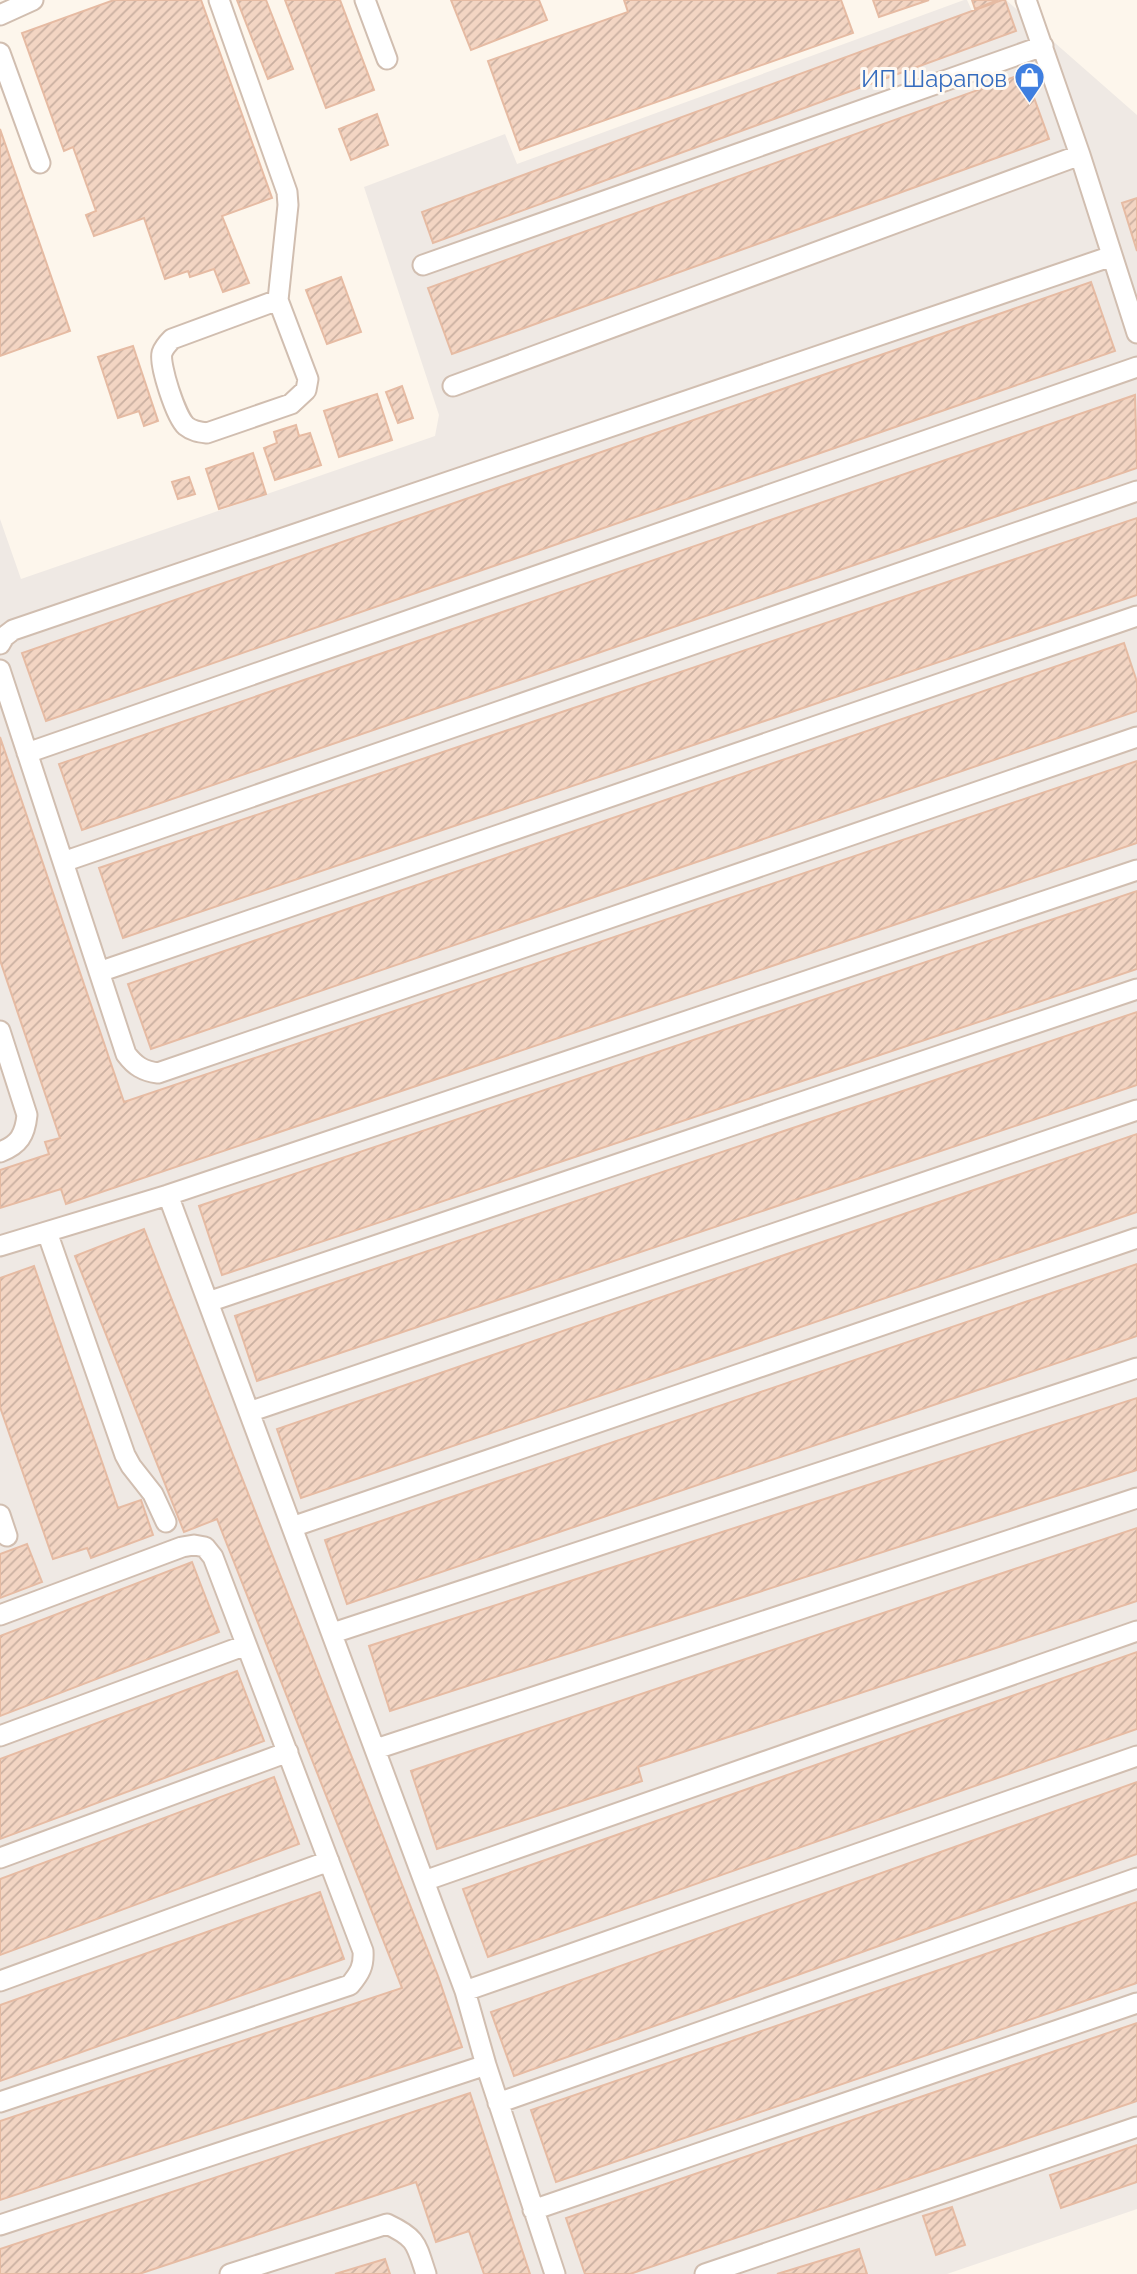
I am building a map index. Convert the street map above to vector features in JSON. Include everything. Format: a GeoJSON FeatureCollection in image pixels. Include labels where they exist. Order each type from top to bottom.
{"type":"FeatureCollection","features":[{"type":"Feature","properties":{"kind":"lane"},"geometry":{"type":"LineString","coordinates":[[0,15],[33,0]]}},
{"type":"Feature","properties":{"kind":"lane"},"geometry":{"type":"LineString","coordinates":[[219,0],[286,192],[288,205],[278,300],[308,379],[306,390],[290,404],[206,433],[195,432],[186,426],[180,418],[162,366],[165,346],[172,339],[278,300]]}},
{"type":"Feature","properties":{"kind":"lane"},"geometry":{"type":"LineString","coordinates":[[365,0],[387,59]]}},
{"type":"Feature","properties":{"kind":"lane"},"geometry":{"type":"LineString","coordinates":[[1026,0],[1080,155],[1137,333]]}},
{"type":"Feature","properties":{"kind":"lane"},"geometry":{"type":"LineString","coordinates":[[423,265],[1042,46]]}},
{"type":"Feature","properties":{"kind":"lane"},"geometry":{"type":"LineString","coordinates":[[0,53],[40,163]]}},
{"type":"Feature","properties":{"kind":"lane"},"geometry":{"type":"LineString","coordinates":[[453,386],[1080,155]]}},
{"type":"Feature","properties":{"kind":"lane"},"geometry":{"type":"LineString","coordinates":[[0,644],[13,630],[1112,256]]}},
{"type":"Feature","properties":{"kind":"lane"},"geometry":{"type":"LineString","coordinates":[[27,753],[1137,367]]}},
{"type":"Feature","properties":{"kind":"lane"},"geometry":{"type":"LineString","coordinates":[[63,862],[1137,491]]}},
{"type":"Feature","properties":{"kind":"lane"},"geometry":{"type":"LineString","coordinates":[[99,972],[1137,616]]}},
{"type":"Feature","properties":{"kind":"lane"},"geometry":{"type":"LineString","coordinates":[[0,670],[126,1054],[132,1063],[144,1071],[158,1073],[1137,737]]}},
{"type":"Feature","properties":{"kind":"lane"},"geometry":{"type":"LineString","coordinates":[[0,1246],[168,1195],[1137,870]]}},
{"type":"Feature","properties":{"kind":"lane"},"geometry":{"type":"LineString","coordinates":[[208,1302],[1137,989]]}},
{"type":"Feature","properties":{"kind":"lane"},"geometry":{"type":"LineString","coordinates":[[0,1031],[27,1115],[19,1142],[0,1152]]}},
{"type":"Feature","properties":{"kind":"lane"},"geometry":{"type":"LineString","coordinates":[[249,1412],[1137,1110]]}},
{"type":"Feature","properties":{"kind":"lane"},"geometry":{"type":"LineString","coordinates":[[168,1195],[465,1991],[498,2103],[555,2274]]}},
{"type":"Feature","properties":{"kind":"lane"},"geometry":{"type":"LineString","coordinates":[[47,1232],[125,1455],[153,1494],[166,1522]]}},
{"type":"Feature","properties":{"kind":"lane"},"geometry":{"type":"LineString","coordinates":[[292,1527],[1137,1238]]}},
{"type":"Feature","properties":{"kind":"lane"},"geometry":{"type":"LineString","coordinates":[[332,1633],[1137,1368]]}},
{"type":"Feature","properties":{"kind":"lane"},"geometry":{"type":"LineString","coordinates":[[376,1749],[1137,1499]]}},
{"type":"Feature","properties":{"kind":"lane"},"geometry":{"type":"LineString","coordinates":[[0,1515],[7,1536]]}},
{"type":"Feature","properties":{"kind":"lane"},"geometry":{"type":"LineString","coordinates":[[0,1615],[182,1546],[205,1547],[213,1558],[288,1752],[363,1951],[364,1964],[350,1984],[0,2102]]}},
{"type":"Feature","properties":{"kind":"lane"},"geometry":{"type":"LineString","coordinates":[[424,1881],[1137,1631]]}},
{"type":"Feature","properties":{"kind":"lane"},"geometry":{"type":"LineString","coordinates":[[0,1736],[246,1645]]}},
{"type":"Feature","properties":{"kind":"lane"},"geometry":{"type":"LineString","coordinates":[[0,1858],[288,1752]]}},
{"type":"Feature","properties":{"kind":"lane"},"geometry":{"type":"LineString","coordinates":[[465,1991],[1137,1756]]}},
{"type":"Feature","properties":{"kind":"lane"},"geometry":{"type":"LineString","coordinates":[[0,1981],[329,1861]]}},
{"type":"Feature","properties":{"kind":"lane"},"geometry":{"type":"LineString","coordinates":[[498,2103],[1137,1878]]}},
{"type":"Feature","properties":{"kind":"lane"},"geometry":{"type":"LineString","coordinates":[[533,2210],[1137,2003]]}},
{"type":"Feature","properties":{"kind":"lane"},"geometry":{"type":"LineString","coordinates":[[0,2225],[486,2065]]}},
{"type":"Feature","properties":{"kind":"lane"},"geometry":{"type":"LineString","coordinates":[[705,2274],[1137,2127]]}},
{"type":"Feature","properties":{"kind":"lane"},"geometry":{"type":"LineString","coordinates":[[230,2274],[387,2224],[405,2232],[414,2241],[426,2274]]}},
{"type":"Feature","properties":{"kind":"shaded area"},"geometry":{"type":"Polygon","coordinates":[[[967,0],[972,11],[1006,0],[1137,115],[1137,2209],[947,2274],[0,2274],[0,519],[21,579],[435,436],[439,415],[364,187],[505,134],[517,164],[967,0]]]}},
{"type":"Feature","properties":{"kind":"building"},"geometry":{"type":"Polygon","coordinates":[[[114,0],[201,0],[272,198],[222,216],[249,283],[223,292],[214,269],[190,277],[188,271],[165,279],[144,218],[94,236],[86,215],[96,211],[73,147],[64,151],[22,33],[114,0]]]}},
{"type":"Feature","properties":{"kind":"building"},"geometry":{"type":"Polygon","coordinates":[[[237,0],[266,0],[293,69],[268,79],[237,0]]]}},
{"type":"Feature","properties":{"kind":"building"},"geometry":{"type":"Polygon","coordinates":[[[285,0],[340,0],[374,90],[326,108],[285,0]]]}},
{"type":"Feature","properties":{"kind":"building"},"geometry":{"type":"Polygon","coordinates":[[[451,0],[539,0],[547,20],[471,50],[451,0]]]}},
{"type":"Feature","properties":{"kind":"building"},"geometry":{"type":"Polygon","coordinates":[[[624,0],[841,0],[853,33],[520,150],[488,61],[628,12],[624,0]]]}},
{"type":"Feature","properties":{"kind":"building"},"geometry":{"type":"Polygon","coordinates":[[[873,0],[929,0],[879,17],[873,0]]]}},
{"type":"Feature","properties":{"kind":"building"},"geometry":{"type":"Polygon","coordinates":[[[972,0],[998,0],[975,9],[972,0]]]}},
{"type":"Feature","properties":{"kind":"building"},"geometry":{"type":"Polygon","coordinates":[[[1005,0],[1016,31],[433,243],[422,212],[1005,0]]]}},
{"type":"Feature","properties":{"kind":"building"},"geometry":{"type":"Polygon","coordinates":[[[1025,73],[1049,139],[452,354],[428,288],[1025,73]]]}},
{"type":"Feature","properties":{"kind":"building"},"geometry":{"type":"Polygon","coordinates":[[[377,114],[388,145],[351,160],[339,129],[377,114]]]}},
{"type":"Feature","properties":{"kind":"building"},"geometry":{"type":"Polygon","coordinates":[[[0,129],[70,331],[0,356],[0,129]]]}},
{"type":"Feature","properties":{"kind":"building"},"geometry":{"type":"Polygon","coordinates":[[[1137,198],[1137,251],[1122,203],[1137,198]]]}},
{"type":"Feature","properties":{"kind":"building"},"geometry":{"type":"Polygon","coordinates":[[[341,277],[361,332],[327,344],[306,290],[341,277]]]}},
{"type":"Feature","properties":{"kind":"building"},"geometry":{"type":"Polygon","coordinates":[[[1091,282],[1115,351],[46,721],[22,653],[1091,282]]]}},
{"type":"Feature","properties":{"kind":"building"},"geometry":{"type":"Polygon","coordinates":[[[133,346],[158,421],[144,426],[139,411],[118,418],[98,357],[133,346]]]}},
{"type":"Feature","properties":{"kind":"building"},"geometry":{"type":"Polygon","coordinates":[[[402,386],[413,418],[398,423],[386,392],[402,386]]]}},
{"type":"Feature","properties":{"kind":"building"},"geometry":{"type":"Polygon","coordinates":[[[377,394],[392,440],[339,457],[324,411],[377,394]]]}},
{"type":"Feature","properties":{"kind":"building"},"geometry":{"type":"Polygon","coordinates":[[[1135,395],[1137,468],[82,830],[59,764],[1135,395]]]}},
{"type":"Feature","properties":{"kind":"building"},"geometry":{"type":"Polygon","coordinates":[[[296,425],[299,436],[310,433],[321,465],[275,480],[264,448],[277,443],[274,432],[296,425]]]}},
{"type":"Feature","properties":{"kind":"building"},"geometry":{"type":"Polygon","coordinates":[[[253,453],[266,494],[219,509],[206,469],[253,453]]]}},
{"type":"Feature","properties":{"kind":"building"},"geometry":{"type":"Polygon","coordinates":[[[189,477],[195,494],[178,499],[172,482],[189,477]]]}},
{"type":"Feature","properties":{"kind":"building"},"geometry":{"type":"Polygon","coordinates":[[[1137,518],[1137,595],[123,938],[99,868],[1137,518]]]}},
{"type":"Feature","properties":{"kind":"building"},"geometry":{"type":"Polygon","coordinates":[[[1124,643],[1137,682],[1137,711],[151,1049],[128,984],[1124,643]]]}},
{"type":"Feature","properties":{"kind":"building"},"geometry":{"type":"Polygon","coordinates":[[[0,737],[124,1102],[1137,761],[1137,843],[66,1204],[61,1189],[0,1208],[0,1170],[49,1154],[45,1142],[60,1138],[0,960],[0,737]]]}},
{"type":"Feature","properties":{"kind":"building"},"geometry":{"type":"Polygon","coordinates":[[[1137,891],[1137,969],[222,1275],[199,1206],[1137,891]]]}},
{"type":"Feature","properties":{"kind":"building"},"geometry":{"type":"Polygon","coordinates":[[[1137,1012],[1137,1085],[257,1381],[235,1316],[1137,1012]]]}},
{"type":"Feature","properties":{"kind":"building"},"geometry":{"type":"Polygon","coordinates":[[[1137,1134],[1137,1212],[301,1498],[277,1429],[1137,1134]]]}},
{"type":"Feature","properties":{"kind":"building"},"geometry":{"type":"Polygon","coordinates":[[[144,1229],[438,1976],[462,2047],[0,2200],[0,2121],[402,1988],[217,1519],[184,1532],[75,1256],[144,1229]]]}},
{"type":"Feature","properties":{"kind":"building"},"geometry":{"type":"Polygon","coordinates":[[[1137,1264],[1137,1336],[347,1604],[325,1540],[1137,1264]]]}},
{"type":"Feature","properties":{"kind":"building"},"geometry":{"type":"Polygon","coordinates":[[[34,1266],[118,1508],[141,1500],[153,1535],[91,1558],[87,1548],[53,1559],[0,1407],[0,1278],[34,1266]]]}},
{"type":"Feature","properties":{"kind":"building"},"geometry":{"type":"Polygon","coordinates":[[[1137,1398],[1137,1470],[390,1711],[369,1646],[1137,1398]]]}},
{"type":"Feature","properties":{"kind":"building"},"geometry":{"type":"Polygon","coordinates":[[[1137,1528],[1137,1601],[638,1767],[642,1781],[437,1849],[411,1771],[1137,1528]]]}},
{"type":"Feature","properties":{"kind":"building"},"geometry":{"type":"Polygon","coordinates":[[[27,1544],[42,1582],[0,1598],[0,1554],[27,1544]]]}},
{"type":"Feature","properties":{"kind":"building"},"geometry":{"type":"Polygon","coordinates":[[[192,1562],[219,1632],[0,1716],[0,1636],[192,1562]]]}},
{"type":"Feature","properties":{"kind":"building"},"geometry":{"type":"Polygon","coordinates":[[[1137,1652],[1137,1729],[488,1957],[463,1889],[1137,1652]]]}},
{"type":"Feature","properties":{"kind":"building"},"geometry":{"type":"Polygon","coordinates":[[[237,1671],[264,1741],[0,1839],[0,1759],[237,1671]]]}},
{"type":"Feature","properties":{"kind":"building"},"geometry":{"type":"Polygon","coordinates":[[[274,1777],[299,1844],[0,1955],[0,1879],[274,1777]]]}},
{"type":"Feature","properties":{"kind":"building"},"geometry":{"type":"Polygon","coordinates":[[[1137,1782],[1137,1854],[514,2076],[491,2012],[1137,1782]]]}},
{"type":"Feature","properties":{"kind":"building"},"geometry":{"type":"Polygon","coordinates":[[[320,1892],[344,1959],[0,2081],[0,2005],[320,1892]]]}},
{"type":"Feature","properties":{"kind":"building"},"geometry":{"type":"Polygon","coordinates":[[[1137,1902],[1137,1983],[556,2182],[531,2110],[1137,1902]]]}},
{"type":"Feature","properties":{"kind":"building"},"geometry":{"type":"Polygon","coordinates":[[[1137,2023],[1137,2101],[630,2274],[585,2274],[566,2218],[1137,2023]]]}},
{"type":"Feature","properties":{"kind":"building"},"geometry":{"type":"Polygon","coordinates":[[[470,2093],[530,2274],[484,2274],[469,2231],[436,2242],[416,2182],[139,2274],[0,2274],[0,2249],[470,2093]]]}},
{"type":"Feature","properties":{"kind":"building"},"geometry":{"type":"Polygon","coordinates":[[[1137,2145],[1137,2182],[1061,2208],[1050,2175],[1137,2145]]]}},
{"type":"Feature","properties":{"kind":"building"},"geometry":{"type":"Polygon","coordinates":[[[952,2207],[965,2245],[936,2255],[923,2216],[952,2207]]]}},
{"type":"Feature","properties":{"kind":"building"},"geometry":{"type":"Polygon","coordinates":[[[859,2249],[867,2274],[777,2274],[859,2249]]]}},
{"type":"Feature","properties":{"kind":"building"},"geometry":{"type":"Polygon","coordinates":[[[385,2259],[390,2274],[335,2274],[385,2259]]]}},
{"type":"Feature","properties":{"kind":"place","name":"ИП Шарапов"},"geometry":{"type":"Point","coordinates":[1030,105]}}]}
